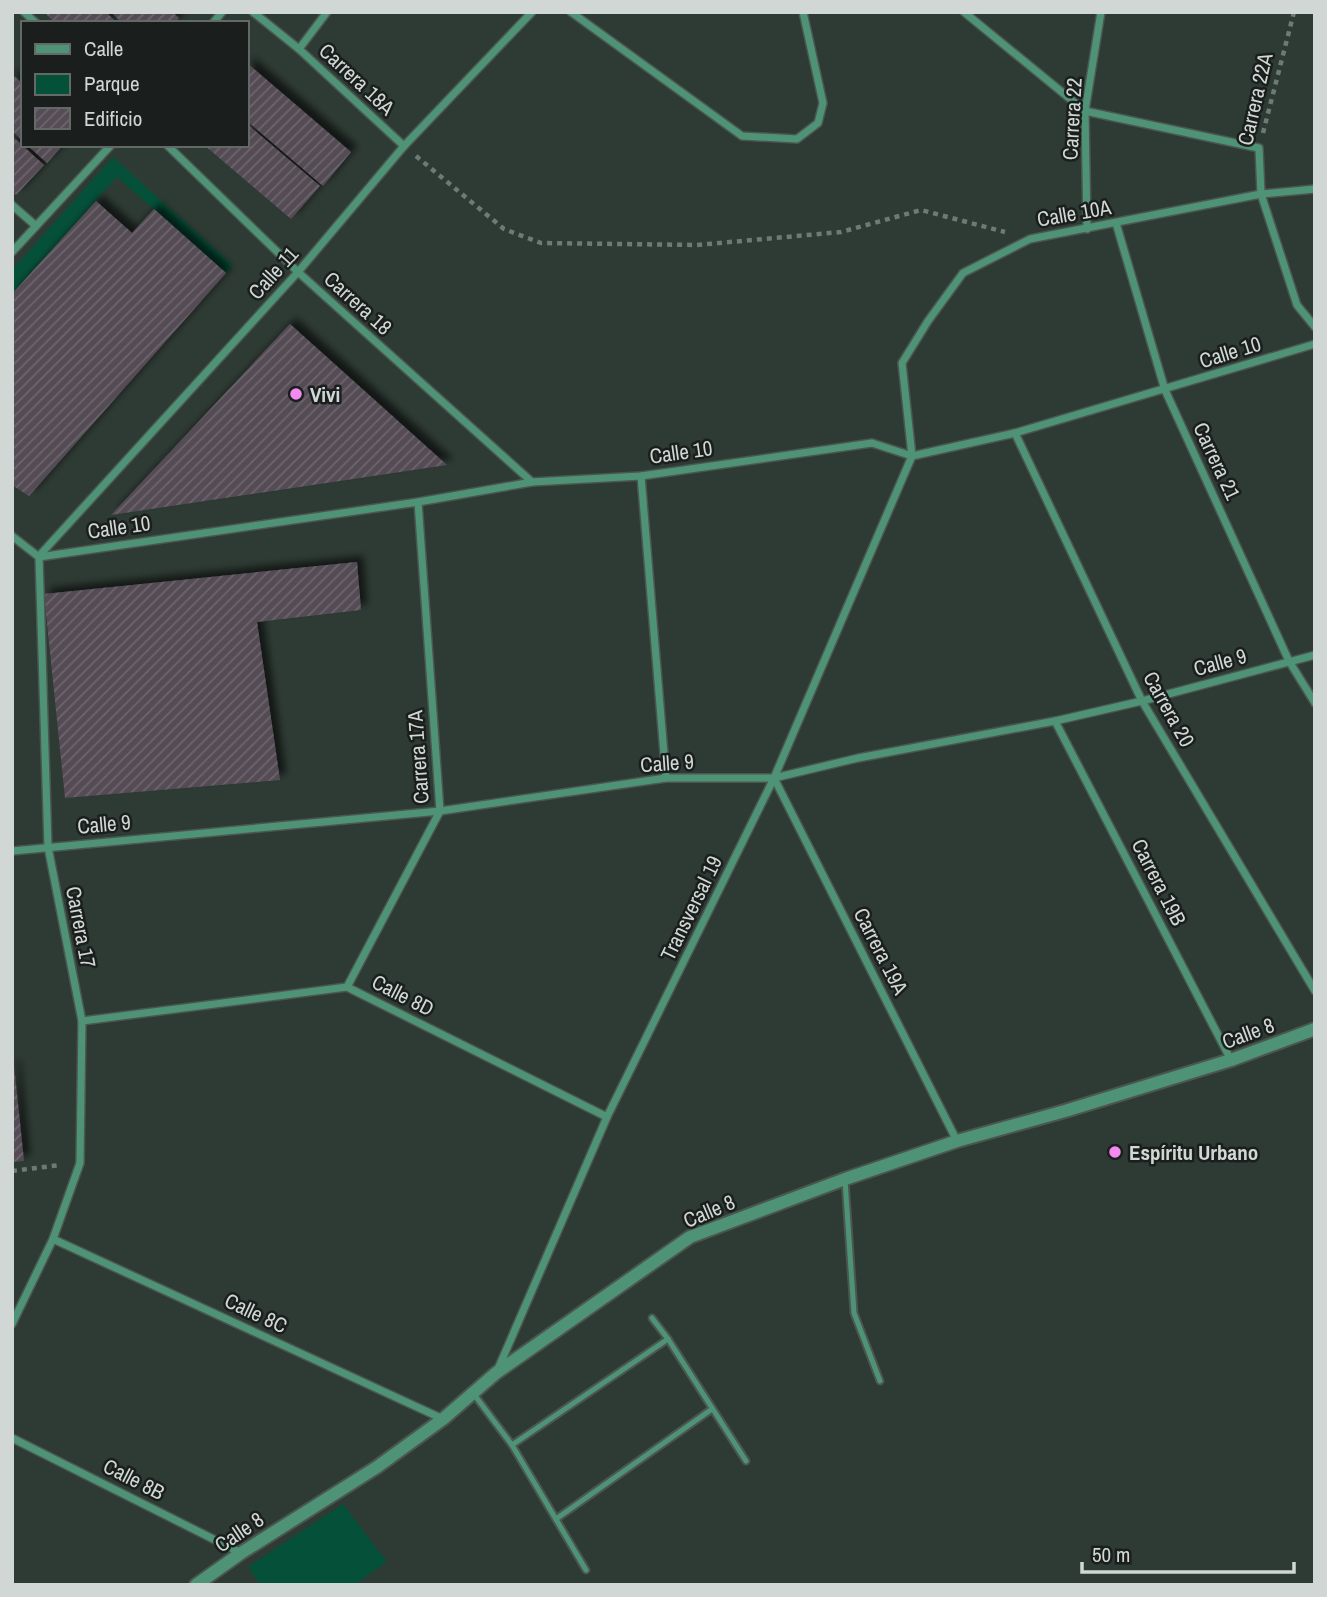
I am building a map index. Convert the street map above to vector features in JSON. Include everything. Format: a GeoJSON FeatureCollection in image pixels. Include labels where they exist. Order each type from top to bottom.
{"type":"FeatureCollection","features":[{"type":"Feature","properties":{"kind":"street","name":"Carrera 18A"},"geometry":{"type":"LineString","coordinates":[[253,12],[299,49],[404,146]]}},
{"type":"Feature","properties":{"kind":"street"},"geometry":{"type":"LineString","coordinates":[[299,49],[327,12]]}},
{"type":"Feature","properties":{"kind":"street","name":"Calle 11"},"geometry":{"type":"LineString","coordinates":[[39,557],[298,272],[404,146],[533,12]]}},
{"type":"Feature","properties":{"kind":"street"},"geometry":{"type":"LineString","coordinates":[[571,12],[743,136],[797,139],[818,123],[823,103],[803,12]]}},
{"type":"Feature","properties":{"kind":"street"},"geometry":{"type":"LineString","coordinates":[[964,12],[1085,111],[1259,148]]}},
{"type":"Feature","properties":{"kind":"street","name":"Carrera 22"},"geometry":{"type":"LineString","coordinates":[[1087,229],[1085,111],[1101,12]]}},
{"type":"Feature","properties":{"kind":"street"},"geometry":{"type":"LineString","coordinates":[[12,252],[109,147]]}},
{"type":"Feature","properties":{"kind":"street","name":"Carrera 18"},"geometry":{"type":"LineString","coordinates":[[169,147],[298,272],[531,482]]}},
{"type":"Feature","properties":{"kind":"street","name":"Carrera 22A"},"geometry":{"type":"LineString","coordinates":[[1259,148],[1261,194]]}},
{"type":"Feature","properties":{"kind":"street","name":"Calle 10A"},"geometry":{"type":"LineString","coordinates":[[912,456],[902,363],[963,273],[1030,239],[1261,194],[1315,189]]}},
{"type":"Feature","properties":{"kind":"street"},"geometry":{"type":"LineString","coordinates":[[1261,194],[1297,305],[1315,327]]}},
{"type":"Feature","properties":{"kind":"street"},"geometry":{"type":"LineString","coordinates":[[12,205],[36,226]]}},
{"type":"Feature","properties":{"kind":"street","name":"Carrera 21"},"geometry":{"type":"LineString","coordinates":[[1116,223],[1166,390],[1289,661],[1315,703]]}},
{"type":"Feature","properties":{"kind":"street","name":"Calle 10"},"geometry":{"type":"LineString","coordinates":[[39,557],[418,502],[531,482],[641,476],[872,443],[912,456],[1015,433],[1315,344]]}},
{"type":"Feature","properties":{"kind":"street","name":"Carrera 20"},"geometry":{"type":"LineString","coordinates":[[1015,433],[1142,701],[1315,991]]}},
{"type":"Feature","properties":{"kind":"street","name":"Transversal 19"},"geometry":{"type":"LineString","coordinates":[[496,1373],[607,1117],[775,778],[912,456]]}},
{"type":"Feature","properties":{"kind":"street"},"geometry":{"type":"LineString","coordinates":[[641,476],[666,778]]}},
{"type":"Feature","properties":{"kind":"street","name":"Carrera 17A"},"geometry":{"type":"LineString","coordinates":[[347,987],[440,811],[418,502]]}},
{"type":"Feature","properties":{"kind":"street"},"geometry":{"type":"LineString","coordinates":[[12,536],[39,557]]}},
{"type":"Feature","properties":{"kind":"street","name":"Carrera 17"},"geometry":{"type":"LineString","coordinates":[[12,1324],[53,1239],[80,1163],[82,1021],[48,847],[39,557]]}},
{"type":"Feature","properties":{"kind":"street","name":"Calle 9"},"geometry":{"type":"LineString","coordinates":[[12,851],[440,811],[666,778],[775,778],[858,758],[1055,721],[1315,655]]}},
{"type":"Feature","properties":{"kind":"street","name":"Carrera 19B"},"geometry":{"type":"LineString","coordinates":[[1055,721],[1231,1060]]}},
{"type":"Feature","properties":{"kind":"street","name":"Carrera 19A"},"geometry":{"type":"LineString","coordinates":[[775,778],[957,1141]]}},
{"type":"Feature","properties":{"kind":"street","name":"Calle 8D"},"geometry":{"type":"LineString","coordinates":[[82,1021],[347,987],[607,1117]]}},
{"type":"Feature","properties":{"kind":"street","name":"Calle 8"},"geometry":{"type":"LineString","coordinates":[[197,1585],[241,1552],[377,1467],[443,1419],[496,1373],[690,1237],[845,1179],[957,1141],[1231,1060],[1315,1029]]}},
{"type":"Feature","properties":{"kind":"street","name":"Calle 8C"},"geometry":{"type":"LineString","coordinates":[[53,1239],[443,1419]]}},
{"type":"Feature","properties":{"kind":"street","name":"Calle 8B"},"geometry":{"type":"LineString","coordinates":[[12,1438],[241,1552]]}},
{"type":"Feature","properties":{"kind":"lane"},"geometry":{"type":"LineString","coordinates":[[845,1179],[854,1313],[880,1381]]}},
{"type":"Feature","properties":{"kind":"lane"},"geometry":{"type":"LineString","coordinates":[[652,1318],[746,1461]]}},
{"type":"Feature","properties":{"kind":"lane"},"geometry":{"type":"LineString","coordinates":[[512,1445],[668,1339]]}},
{"type":"Feature","properties":{"kind":"lane"},"geometry":{"type":"LineString","coordinates":[[473,1393],[512,1445],[586,1570]]}},
{"type":"Feature","properties":{"kind":"lane"},"geometry":{"type":"LineString","coordinates":[[556,1518],[712,1409]]}},
{"type":"Feature","properties":{"kind":"path","name":"Carrera 22A"},"geometry":{"type":"LineString","coordinates":[[1259,148],[1294,12]]}},
{"type":"Feature","properties":{"kind":"path"},"geometry":{"type":"LineString","coordinates":[[404,146],[504,229],[541,243],[697,245],[841,232],[921,210],[1030,239]]}},
{"type":"Feature","properties":{"kind":"path"},"geometry":{"type":"LineString","coordinates":[[12,1171],[80,1163]]}},
{"type":"Feature","properties":{"kind":"green space"},"geometry":{"type":"Polygon","coordinates":[[[113,157],[233,265],[226,273],[117,177],[12,294],[12,270],[113,157]]]}},
{"type":"Feature","properties":{"kind":"green space"},"geometry":{"type":"Polygon","coordinates":[[[343,1504],[387,1562],[354,1585],[260,1585],[248,1567],[343,1504]]]}},
{"type":"Feature","properties":{"kind":"building"},"geometry":{"type":"Polygon","coordinates":[[[44,12],[106,12],[115,21],[53,21],[44,12]]]}},
{"type":"Feature","properties":{"kind":"building"},"geometry":{"type":"Polygon","coordinates":[[[111,12],[172,12],[179,18],[177,21],[120,21],[111,12]]]}},
{"type":"Feature","properties":{"kind":"building"},"geometry":{"type":"Polygon","coordinates":[[[248,64],[351,152],[323,186],[248,122],[248,64]]]}},
{"type":"Feature","properties":{"kind":"building"},"geometry":{"type":"Polygon","coordinates":[[[12,74],[21,82],[21,139],[12,131],[12,74]]]}},
{"type":"Feature","properties":{"kind":"building"},"geometry":{"type":"Polygon","coordinates":[[[248,125],[320,186],[291,219],[206,147],[248,147],[248,125]]]}},
{"type":"Feature","properties":{"kind":"building"},"geometry":{"type":"Polygon","coordinates":[[[12,136],[21,147],[44,165],[16,195],[12,192],[12,136]]]}},
{"type":"Feature","properties":{"kind":"building"},"geometry":{"type":"Polygon","coordinates":[[[29,147],[61,147],[47,163],[29,147]]]}},
{"type":"Feature","properties":{"kind":"building"},"geometry":{"type":"Polygon","coordinates":[[[96,201],[132,233],[154,209],[226,273],[29,496],[12,485],[12,294],[96,201]]]}},
{"type":"Feature","properties":{"kind":"building","name":"Vivi"},"geometry":{"type":"Polygon","coordinates":[[[290,324],[447,465],[111,515],[290,324]]]}},
{"type":"Feature","properties":{"kind":"building"},"geometry":{"type":"Polygon","coordinates":[[[357,562],[361,610],[257,622],[280,780],[65,798],[44,594],[357,562]]]}},
{"type":"Feature","properties":{"kind":"building"},"geometry":{"type":"Polygon","coordinates":[[[12,1066],[24,1161],[12,1162],[12,1066]]]}},
{"type":"Feature","properties":{"kind":"place","name":"Vivi"},"geometry":{"type":"Point","coordinates":[296,394]}},
{"type":"Feature","properties":{"kind":"place","name":"Espíritu Urbano"},"geometry":{"type":"Point","coordinates":[1115,1152]}}]}
